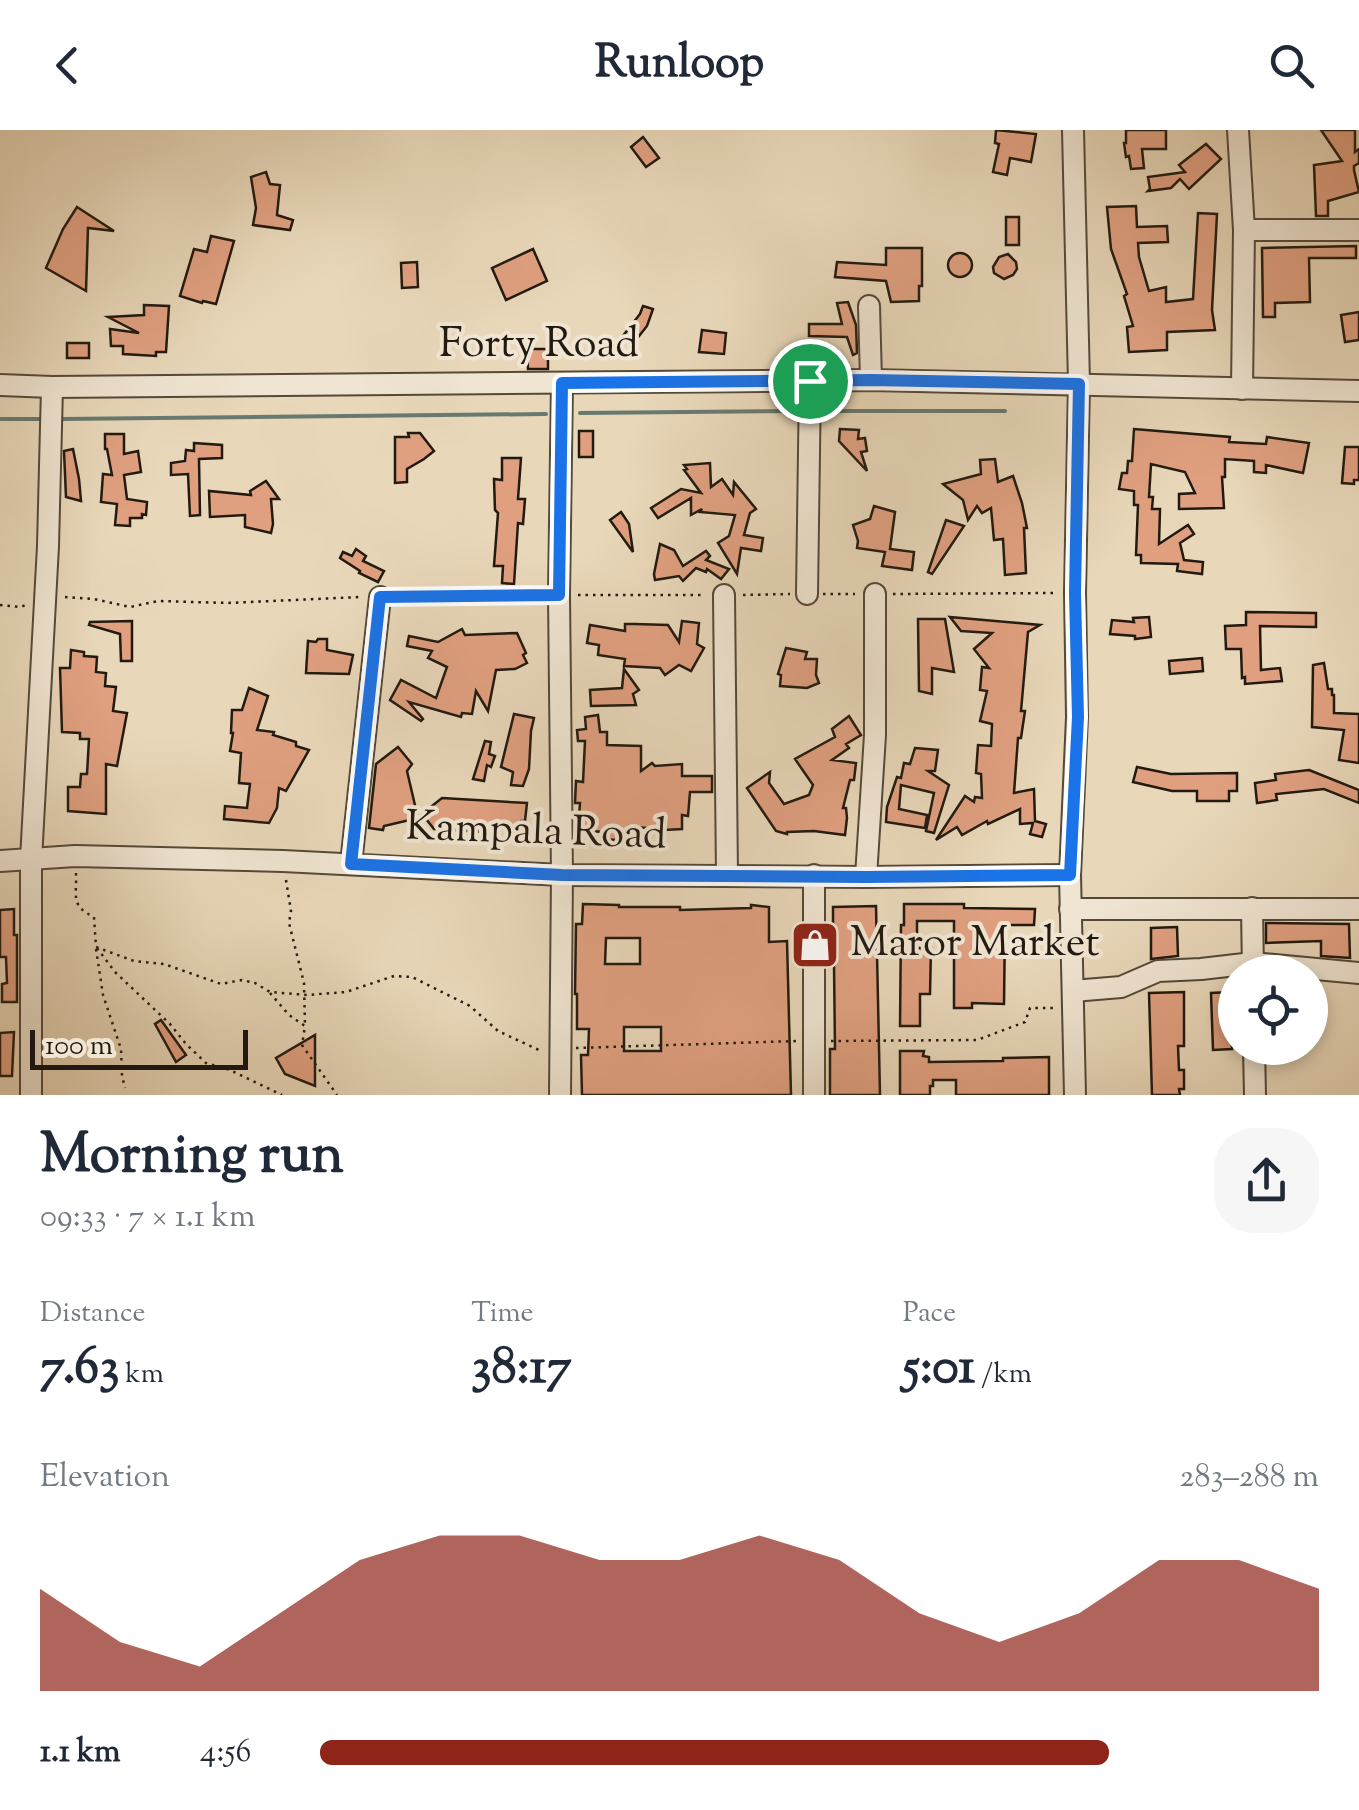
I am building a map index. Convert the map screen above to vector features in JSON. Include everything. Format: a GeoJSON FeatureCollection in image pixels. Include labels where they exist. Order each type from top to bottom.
{"type":"FeatureCollection","features":[{"type":"Feature","properties":{"kind":"street"},"geometry":{"type":"LineString","coordinates":[[1073,130],[1079,384],[1075,593],[1078,717],[1070,875],[1074,1095]]}},
{"type":"Feature","properties":{"kind":"street"},"geometry":{"type":"LineString","coordinates":[[1238,130],[1244,230],[1242,389]]}},
{"type":"Feature","properties":{"kind":"street"},"geometry":{"type":"LineString","coordinates":[[1244,230],[1359,230]]}},
{"type":"Feature","properties":{"kind":"street"},"geometry":{"type":"LineString","coordinates":[[869,306],[871,380]]}},
{"type":"Feature","properties":{"kind":"street","name":"Forty Road"},"geometry":{"type":"LineString","coordinates":[[0,385],[871,380],[1359,390]]}},
{"type":"Feature","properties":{"kind":"street"},"geometry":{"type":"LineString","coordinates":[[807,594],[810,381]]}},
{"type":"Feature","properties":{"kind":"street"},"geometry":{"type":"LineString","coordinates":[[560,1095],[562,383]]}},
{"type":"Feature","properties":{"kind":"street"},"geometry":{"type":"LineString","coordinates":[[30,1095],[31,860],[52,386]]}},
{"type":"Feature","properties":{"kind":"street"},"geometry":{"type":"LineString","coordinates":[[724,594],[727,875]]}},
{"type":"Feature","properties":{"kind":"street"},"geometry":{"type":"LineString","coordinates":[[866,877],[875,735],[875,594]]}},
{"type":"Feature","properties":{"kind":"street"},"geometry":{"type":"LineString","coordinates":[[351,864],[380,597]]}},
{"type":"Feature","properties":{"kind":"street","name":"Kampala Road"},"geometry":{"type":"LineString","coordinates":[[0,861],[76,856],[283,861],[562,875],[1070,875]]}},
{"type":"Feature","properties":{"kind":"street"},"geometry":{"type":"LineString","coordinates":[[814,875],[814,1095]]}},
{"type":"Feature","properties":{"kind":"street"},"geometry":{"type":"LineString","coordinates":[[1252,908],[1253,955]]}},
{"type":"Feature","properties":{"kind":"street"},"geometry":{"type":"LineString","coordinates":[[1070,909],[1359,908]]}},
{"type":"Feature","properties":{"kind":"street"},"geometry":{"type":"LineString","coordinates":[[1074,999],[1121,987],[1158,971],[1218,969]]}},
{"type":"Feature","properties":{"kind":"street"},"geometry":{"type":"LineString","coordinates":[[1328,972],[1359,973]]}},
{"type":"Feature","properties":{"kind":"street"},"geometry":{"type":"LineString","coordinates":[[1254,1065],[1254,1095]]}},
{"type":"Feature","properties":{"kind":"path"},"geometry":{"type":"LineString","coordinates":[[0,605],[21,607],[45,599],[94,599],[130,606],[158,601],[380,597],[1075,593]]}},
{"type":"Feature","properties":{"kind":"path"},"geometry":{"type":"LineString","coordinates":[[76,856],[76,903],[82,912],[94,917],[104,996],[121,1049],[125,1088]]}},
{"type":"Feature","properties":{"kind":"path"},"geometry":{"type":"LineString","coordinates":[[283,861],[291,911],[289,922],[304,983],[302,1045],[337,1095]]}},
{"type":"Feature","properties":{"kind":"path"},"geometry":{"type":"LineString","coordinates":[[96,947],[134,962],[164,964],[221,984],[242,980],[255,983],[305,1026]]}},
{"type":"Feature","properties":{"kind":"path"},"geometry":{"type":"LineString","coordinates":[[96,947],[114,972],[206,1062],[282,1095]]}},
{"type":"Feature","properties":{"kind":"path"},"geometry":{"type":"LineString","coordinates":[[270,992],[346,992],[394,976],[412,977],[470,1006],[498,1031],[559,1056],[578,1047],[977,1040],[1025,1022],[1030,1008],[1074,999]]}},
{"type":"Feature","properties":{"kind":"building"},"geometry":{"type":"Polygon","coordinates":[[[996,130],[1036,134],[1031,162],[1010,158],[1007,175],[993,172],[999,144],[995,143],[996,130]]]}},
{"type":"Feature","properties":{"kind":"building"},"geometry":{"type":"Polygon","coordinates":[[[1126,130],[1166,130],[1166,149],[1142,149],[1144,168],[1131,169],[1124,143],[1126,130]]]}},
{"type":"Feature","properties":{"kind":"building"},"geometry":{"type":"Polygon","coordinates":[[[1321,130],[1355,130],[1355,152],[1359,149],[1359,163],[1354,170],[1359,192],[1328,201],[1328,216],[1316,216],[1314,165],[1342,161],[1321,130]]]}},
{"type":"Feature","properties":{"kind":"building"},"geometry":{"type":"Polygon","coordinates":[[[643,137],[659,158],[646,167],[631,147],[643,137]]]}},
{"type":"Feature","properties":{"kind":"building"},"geometry":{"type":"Polygon","coordinates":[[[1206,144],[1221,159],[1189,189],[1180,179],[1171,188],[1148,191],[1148,177],[1185,172],[1179,165],[1206,144]]]}},
{"type":"Feature","properties":{"kind":"building"},"geometry":{"type":"Polygon","coordinates":[[[266,172],[270,184],[280,185],[277,215],[293,220],[290,230],[253,225],[256,208],[251,177],[266,172]]]}},
{"type":"Feature","properties":{"kind":"building"},"geometry":{"type":"Polygon","coordinates":[[[1136,206],[1137,227],[1167,226],[1168,242],[1138,243],[1149,291],[1166,287],[1166,302],[1193,299],[1198,213],[1217,214],[1212,310],[1215,330],[1167,332],[1167,350],[1129,352],[1127,327],[1133,326],[1124,296],[1127,294],[1111,249],[1107,207],[1136,206]]]}},
{"type":"Feature","properties":{"kind":"building"},"geometry":{"type":"Polygon","coordinates":[[[77,207],[114,231],[88,228],[86,291],[46,268],[77,207]]]}},
{"type":"Feature","properties":{"kind":"building"},"geometry":{"type":"Polygon","coordinates":[[[1006,217],[1019,217],[1019,245],[1006,245],[1006,217]]]}},
{"type":"Feature","properties":{"kind":"building"},"geometry":{"type":"Polygon","coordinates":[[[211,236],[234,241],[216,304],[180,296],[194,249],[207,252],[211,236]]]}},
{"type":"Feature","properties":{"kind":"building"},"geometry":{"type":"Polygon","coordinates":[[[1356,246],[1356,258],[1309,258],[1310,302],[1275,303],[1275,317],[1263,317],[1262,248],[1356,246]]]}},
{"type":"Feature","properties":{"kind":"building"},"geometry":{"type":"Polygon","coordinates":[[[886,248],[922,248],[919,301],[891,302],[886,281],[835,277],[837,262],[886,265],[886,248]]]}},
{"type":"Feature","properties":{"kind":"building"},"geometry":{"type":"Polygon","coordinates":[[[533,249],[547,281],[506,300],[492,268],[533,249]]]}},
{"type":"Feature","properties":{"kind":"building"},"geometry":{"type":"Polygon","coordinates":[[[960,253],[969,256],[969,274],[960,277],[951,274],[948,265],[951,256],[960,253]]]}},
{"type":"Feature","properties":{"kind":"building"},"geometry":{"type":"Polygon","coordinates":[[[1008,254],[1017,269],[1004,279],[994,273],[993,267],[999,257],[1008,254]]]}},
{"type":"Feature","properties":{"kind":"building"},"geometry":{"type":"Polygon","coordinates":[[[417,262],[418,287],[402,288],[401,263],[417,262]]]}},
{"type":"Feature","properties":{"kind":"building"},"geometry":{"type":"Polygon","coordinates":[[[848,302],[856,325],[857,353],[853,355],[847,337],[809,336],[809,324],[842,324],[837,303],[848,302]]]}},
{"type":"Feature","properties":{"kind":"building"},"geometry":{"type":"Polygon","coordinates":[[[144,305],[169,306],[166,352],[156,352],[156,356],[123,354],[123,346],[111,346],[110,329],[139,333],[108,317],[144,315],[144,305]]]}},
{"type":"Feature","properties":{"kind":"building"},"geometry":{"type":"Polygon","coordinates":[[[643,306],[653,309],[647,326],[632,345],[622,337],[643,306]]]}},
{"type":"Feature","properties":{"kind":"building"},"geometry":{"type":"Polygon","coordinates":[[[1359,312],[1359,340],[1345,342],[1341,315],[1359,312]]]}},
{"type":"Feature","properties":{"kind":"building"},"geometry":{"type":"Polygon","coordinates":[[[702,330],[726,333],[724,354],[699,352],[702,330]]]}},
{"type":"Feature","properties":{"kind":"building"},"geometry":{"type":"Polygon","coordinates":[[[67,343],[89,343],[89,358],[67,358],[67,343]]]}},
{"type":"Feature","properties":{"kind":"building"},"geometry":{"type":"Polygon","coordinates":[[[527,349],[548,349],[548,369],[528,369],[527,349]]]}},
{"type":"Feature","properties":{"kind":"building"},"geometry":{"type":"Polygon","coordinates":[[[840,429],[859,430],[858,439],[865,438],[867,451],[861,452],[867,471],[839,441],[840,429]]]}},
{"type":"Feature","properties":{"kind":"building"},"geometry":{"type":"Polygon","coordinates":[[[1134,429],[1230,437],[1229,442],[1266,444],[1267,437],[1309,443],[1303,473],[1266,465],[1266,473],[1254,472],[1254,461],[1225,459],[1224,508],[1179,509],[1179,494],[1195,493],[1185,472],[1151,464],[1149,497],[1153,497],[1152,509],[1160,509],[1159,544],[1188,525],[1194,534],[1180,543],[1184,560],[1203,562],[1202,574],[1177,571],[1178,564],[1141,563],[1141,555],[1136,555],[1138,505],[1134,505],[1134,491],[1119,489],[1122,473],[1127,473],[1128,461],[1132,461],[1134,429]]]}},
{"type":"Feature","properties":{"kind":"building"},"geometry":{"type":"Polygon","coordinates":[[[579,431],[593,431],[593,457],[579,457],[579,431]]]}},
{"type":"Feature","properties":{"kind":"building"},"geometry":{"type":"Polygon","coordinates":[[[408,433],[420,433],[434,451],[407,469],[407,482],[395,483],[395,437],[409,437],[408,433]]]}},
{"type":"Feature","properties":{"kind":"building"},"geometry":{"type":"Polygon","coordinates":[[[105,434],[124,434],[124,454],[138,451],[141,472],[124,475],[127,499],[147,502],[146,515],[130,518],[130,526],[115,525],[117,504],[101,502],[103,474],[112,475],[105,434]]]}},
{"type":"Feature","properties":{"kind":"building"},"geometry":{"type":"Polygon","coordinates":[[[194,443],[222,445],[222,458],[199,459],[200,515],[190,516],[188,474],[171,475],[171,463],[185,461],[186,450],[194,451],[194,443]]]}},
{"type":"Feature","properties":{"kind":"building"},"geometry":{"type":"Polygon","coordinates":[[[1345,447],[1359,447],[1359,480],[1354,480],[1354,484],[1342,483],[1345,447]]]}},
{"type":"Feature","properties":{"kind":"building"},"geometry":{"type":"Polygon","coordinates":[[[73,449],[81,501],[66,497],[64,451],[73,449]]]}},
{"type":"Feature","properties":{"kind":"building"},"geometry":{"type":"Polygon","coordinates":[[[502,458],[521,458],[518,499],[525,499],[523,524],[518,523],[514,584],[502,583],[503,566],[494,566],[498,513],[494,479],[502,480],[502,458]]]}},
{"type":"Feature","properties":{"kind":"building"},"geometry":{"type":"Polygon","coordinates":[[[995,459],[998,482],[1013,476],[1022,503],[1027,528],[1026,573],[1005,575],[1003,539],[994,540],[991,508],[982,513],[977,506],[968,520],[963,500],[943,484],[981,474],[980,460],[995,459]]]}},
{"type":"Feature","properties":{"kind":"building"},"geometry":{"type":"Polygon","coordinates":[[[710,463],[711,487],[722,479],[733,495],[734,482],[756,509],[750,513],[744,535],[763,538],[761,551],[741,548],[737,574],[718,543],[729,536],[735,515],[700,512],[702,509],[691,515],[691,498],[658,518],[651,508],[681,489],[701,493],[684,465],[710,463]]]}},
{"type":"Feature","properties":{"kind":"building"},"geometry":{"type":"Polygon","coordinates":[[[266,481],[279,499],[271,499],[271,533],[245,527],[245,515],[210,517],[209,491],[251,495],[250,491],[266,481]]]}},
{"type":"Feature","properties":{"kind":"building"},"geometry":{"type":"Polygon","coordinates":[[[874,506],[895,512],[890,549],[914,552],[912,570],[882,566],[885,552],[857,548],[853,525],[870,519],[874,506]]]}},
{"type":"Feature","properties":{"kind":"building"},"geometry":{"type":"Polygon","coordinates":[[[621,512],[629,524],[633,552],[610,520],[621,512]]]}},
{"type":"Feature","properties":{"kind":"building"},"geometry":{"type":"Polygon","coordinates":[[[946,520],[964,526],[932,574],[928,572],[946,520]]]}},
{"type":"Feature","properties":{"kind":"building"},"geometry":{"type":"Polygon","coordinates":[[[660,544],[674,550],[683,566],[706,551],[710,556],[706,560],[729,569],[721,579],[707,569],[706,572],[696,568],[683,581],[679,576],[655,580],[660,544]]]}},
{"type":"Feature","properties":{"kind":"building"},"geometry":{"type":"Polygon","coordinates":[[[356,549],[366,556],[363,561],[384,571],[378,582],[340,558],[343,552],[352,556],[356,549]]]}},
{"type":"Feature","properties":{"kind":"building"},"geometry":{"type":"Polygon","coordinates":[[[1246,612],[1316,613],[1316,627],[1260,626],[1261,670],[1280,668],[1282,681],[1245,684],[1241,649],[1226,649],[1225,626],[1246,625],[1246,612]]]}},
{"type":"Feature","properties":{"kind":"building"},"geometry":{"type":"Polygon","coordinates":[[[950,617],[1040,625],[1028,632],[1021,711],[1025,711],[1018,738],[1014,793],[1034,789],[1035,821],[1046,824],[1042,837],[1030,834],[1033,823],[1020,824],[1020,809],[962,835],[957,827],[936,840],[965,796],[974,802],[975,797],[982,798],[981,774],[976,773],[978,745],[991,746],[992,724],[980,721],[987,691],[980,690],[982,667],[989,668],[974,649],[992,633],[961,631],[950,617]]]}},
{"type":"Feature","properties":{"kind":"building"},"geometry":{"type":"Polygon","coordinates":[[[1149,617],[1151,637],[1135,639],[1110,634],[1112,620],[1134,622],[1133,618],[1149,617]]]}},
{"type":"Feature","properties":{"kind":"building"},"geometry":{"type":"Polygon","coordinates":[[[918,619],[945,619],[954,672],[932,668],[932,694],[919,691],[918,619]]]}},
{"type":"Feature","properties":{"kind":"building"},"geometry":{"type":"Polygon","coordinates":[[[132,621],[132,661],[121,661],[120,634],[89,625],[90,622],[132,621]]]}},
{"type":"Feature","properties":{"kind":"building"},"geometry":{"type":"Polygon","coordinates":[[[682,621],[699,623],[697,644],[704,648],[691,671],[679,665],[665,675],[660,668],[624,666],[625,659],[598,655],[599,645],[587,643],[590,625],[625,631],[625,624],[668,625],[679,642],[682,621]]]}},
{"type":"Feature","properties":{"kind":"building"},"geometry":{"type":"Polygon","coordinates":[[[462,629],[465,635],[517,633],[526,653],[523,655],[527,663],[515,669],[496,670],[488,711],[476,691],[472,714],[462,713],[461,717],[409,702],[421,721],[390,700],[401,680],[436,698],[447,667],[428,658],[432,651],[407,646],[409,636],[438,642],[462,629]]]}},
{"type":"Feature","properties":{"kind":"building"},"geometry":{"type":"Polygon","coordinates":[[[327,639],[327,650],[353,655],[349,674],[306,673],[308,641],[327,639]]]}},
{"type":"Feature","properties":{"kind":"building"},"geometry":{"type":"Polygon","coordinates":[[[786,648],[807,652],[805,659],[817,659],[819,683],[807,688],[780,686],[778,674],[786,648]]]}},
{"type":"Feature","properties":{"kind":"building"},"geometry":{"type":"Polygon","coordinates":[[[71,650],[97,657],[96,672],[106,673],[105,686],[116,687],[113,711],[127,713],[117,766],[106,764],[106,814],[68,811],[68,787],[80,787],[81,774],[87,774],[89,739],[80,739],[80,733],[62,732],[60,668],[70,668],[71,650]]]}},
{"type":"Feature","properties":{"kind":"building"},"geometry":{"type":"Polygon","coordinates":[[[1202,658],[1203,671],[1170,674],[1169,661],[1202,658]]]}},
{"type":"Feature","properties":{"kind":"building"},"geometry":{"type":"Polygon","coordinates":[[[1324,663],[1328,689],[1334,695],[1334,713],[1359,714],[1359,763],[1339,760],[1344,730],[1312,727],[1313,665],[1324,663]]]}},
{"type":"Feature","properties":{"kind":"building"},"geometry":{"type":"Polygon","coordinates":[[[624,669],[639,690],[633,694],[636,705],[591,706],[590,690],[622,688],[624,669]]]}},
{"type":"Feature","properties":{"kind":"building"},"geometry":{"type":"Polygon","coordinates":[[[249,688],[268,696],[257,730],[274,732],[273,735],[309,750],[286,791],[279,788],[277,808],[269,823],[224,819],[225,806],[247,808],[250,784],[239,783],[241,753],[230,751],[232,710],[242,710],[249,688]]]}},
{"type":"Feature","properties":{"kind":"building"},"geometry":{"type":"Polygon","coordinates":[[[514,714],[534,718],[529,769],[523,786],[511,785],[513,772],[501,767],[514,714]]]}},
{"type":"Feature","properties":{"kind":"building"},"geometry":{"type":"Polygon","coordinates":[[[598,715],[600,732],[607,732],[607,745],[641,746],[641,771],[652,763],[682,764],[682,776],[712,776],[712,792],[690,792],[688,816],[682,815],[682,829],[629,826],[628,831],[617,831],[617,840],[602,839],[603,832],[578,830],[580,803],[575,803],[576,781],[583,782],[585,741],[578,741],[577,730],[586,729],[585,717],[598,715]]]}},
{"type":"Feature","properties":{"kind":"building"},"geometry":{"type":"Polygon","coordinates":[[[849,716],[861,735],[832,760],[856,763],[843,808],[847,818],[845,835],[776,831],[747,788],[770,772],[769,783],[784,804],[809,795],[813,785],[795,759],[835,737],[832,729],[849,716]]]}},
{"type":"Feature","properties":{"kind":"building"},"geometry":{"type":"Polygon","coordinates":[[[485,741],[491,742],[489,754],[495,756],[491,767],[487,765],[484,781],[473,779],[485,741]]]}},
{"type":"Feature","properties":{"kind":"building"},"geometry":{"type":"Polygon","coordinates":[[[398,747],[412,764],[407,771],[418,818],[384,826],[383,830],[369,828],[376,764],[398,747]]]}},
{"type":"Feature","properties":{"kind":"building"},"geometry":{"type":"Polygon","coordinates":[[[915,748],[938,750],[935,771],[928,771],[949,785],[934,833],[926,831],[934,793],[901,785],[899,809],[927,815],[925,828],[886,822],[897,777],[901,778],[904,763],[910,764],[915,748]]]}},
{"type":"Feature","properties":{"kind":"building"},"geometry":{"type":"Polygon","coordinates":[[[1137,767],[1171,774],[1237,773],[1237,791],[1229,791],[1229,801],[1197,801],[1197,791],[1172,791],[1133,782],[1137,767]]]}},
{"type":"Feature","properties":{"kind":"building"},"geometry":{"type":"Polygon","coordinates":[[[1309,770],[1359,790],[1359,803],[1324,789],[1276,794],[1277,800],[1257,803],[1255,783],[1276,780],[1275,774],[1309,770]]]}},
{"type":"Feature","properties":{"kind":"building"},"geometry":{"type":"Polygon","coordinates":[[[442,798],[527,803],[525,821],[521,821],[520,827],[482,827],[482,832],[434,829],[422,814],[442,798]]]}},
{"type":"Feature","properties":{"kind":"building"},"geometry":{"type":"Polygon","coordinates":[[[583,904],[680,910],[769,907],[769,942],[787,941],[791,1095],[582,1095],[581,1055],[588,1055],[589,1029],[577,1029],[575,994],[576,924],[582,924],[583,904]],[[606,938],[605,964],[640,964],[640,938],[606,938]],[[624,1027],[624,1051],[661,1051],[661,1027],[624,1027]]]}},
{"type":"Feature","properties":{"kind":"building"},"geometry":{"type":"Polygon","coordinates":[[[904,904],[1035,909],[1034,925],[1005,925],[1004,1004],[972,1003],[972,1008],[954,1008],[954,921],[917,921],[917,948],[931,948],[930,994],[920,994],[920,1026],[900,1026],[904,904]]]}},
{"type":"Feature","properties":{"kind":"building"},"geometry":{"type":"Polygon","coordinates":[[[876,906],[880,1095],[830,1095],[830,1049],[835,1049],[834,965],[828,965],[828,947],[833,947],[833,907],[876,906]]]}},
{"type":"Feature","properties":{"kind":"building"},"geometry":{"type":"Polygon","coordinates":[[[14,909],[17,1002],[2,1002],[2,984],[7,983],[6,957],[0,957],[0,910],[14,909]]]}},
{"type":"Feature","properties":{"kind":"building"},"geometry":{"type":"Polygon","coordinates":[[[1266,923],[1349,924],[1350,958],[1321,955],[1321,941],[1266,943],[1266,923]]]}},
{"type":"Feature","properties":{"kind":"building"},"geometry":{"type":"Polygon","coordinates":[[[1177,927],[1178,956],[1151,959],[1151,928],[1177,927]]]}},
{"type":"Feature","properties":{"kind":"building"},"geometry":{"type":"Polygon","coordinates":[[[1184,992],[1184,1046],[1178,1046],[1184,1089],[1179,1089],[1180,1095],[1152,1095],[1149,993],[1184,992]]]}},
{"type":"Feature","properties":{"kind":"building"},"geometry":{"type":"Polygon","coordinates":[[[1211,993],[1218,993],[1218,1050],[1213,1050],[1211,993]]]}},
{"type":"Feature","properties":{"kind":"building"},"geometry":{"type":"Polygon","coordinates":[[[161,1020],[186,1055],[176,1062],[155,1024],[161,1020]]]}},
{"type":"Feature","properties":{"kind":"building"},"geometry":{"type":"Polygon","coordinates":[[[14,1032],[12,1076],[0,1076],[0,1033],[14,1032]]]}},
{"type":"Feature","properties":{"kind":"building"},"geometry":{"type":"Polygon","coordinates":[[[315,1035],[315,1086],[285,1074],[276,1058],[315,1035]]]}},
{"type":"Feature","properties":{"kind":"building"},"geometry":{"type":"Polygon","coordinates":[[[900,1051],[924,1051],[929,1062],[1049,1057],[1049,1095],[956,1095],[956,1080],[933,1080],[930,1095],[900,1095],[900,1051]]]}},
{"type":"Feature","properties":{"kind":"waterway"},"geometry":{"type":"LineString","coordinates":[[580,413],[801,411]]}},
{"type":"Feature","properties":{"kind":"waterway"},"geometry":{"type":"LineString","coordinates":[[815,411],[1005,411]]}},
{"type":"Feature","properties":{"kind":"waterway"},"geometry":{"type":"LineString","coordinates":[[61,419],[546,414]]}},
{"type":"Feature","properties":{"kind":"waterway"},"geometry":{"type":"LineString","coordinates":[[0,419],[41,419]]}},
{"type":"Feature","properties":{"kind":"place","name":"Maror Market"},"geometry":{"type":"Point","coordinates":[815,945]}},
{"type":"Feature","properties":{"kind":"route"},"geometry":{"type":"LineString","coordinates":[[810,381],[1079,384],[1075,593],[1078,717],[1070,875],[562,875],[351,864],[380,597],[559,595],[562,383],[810,381]]}}]}
